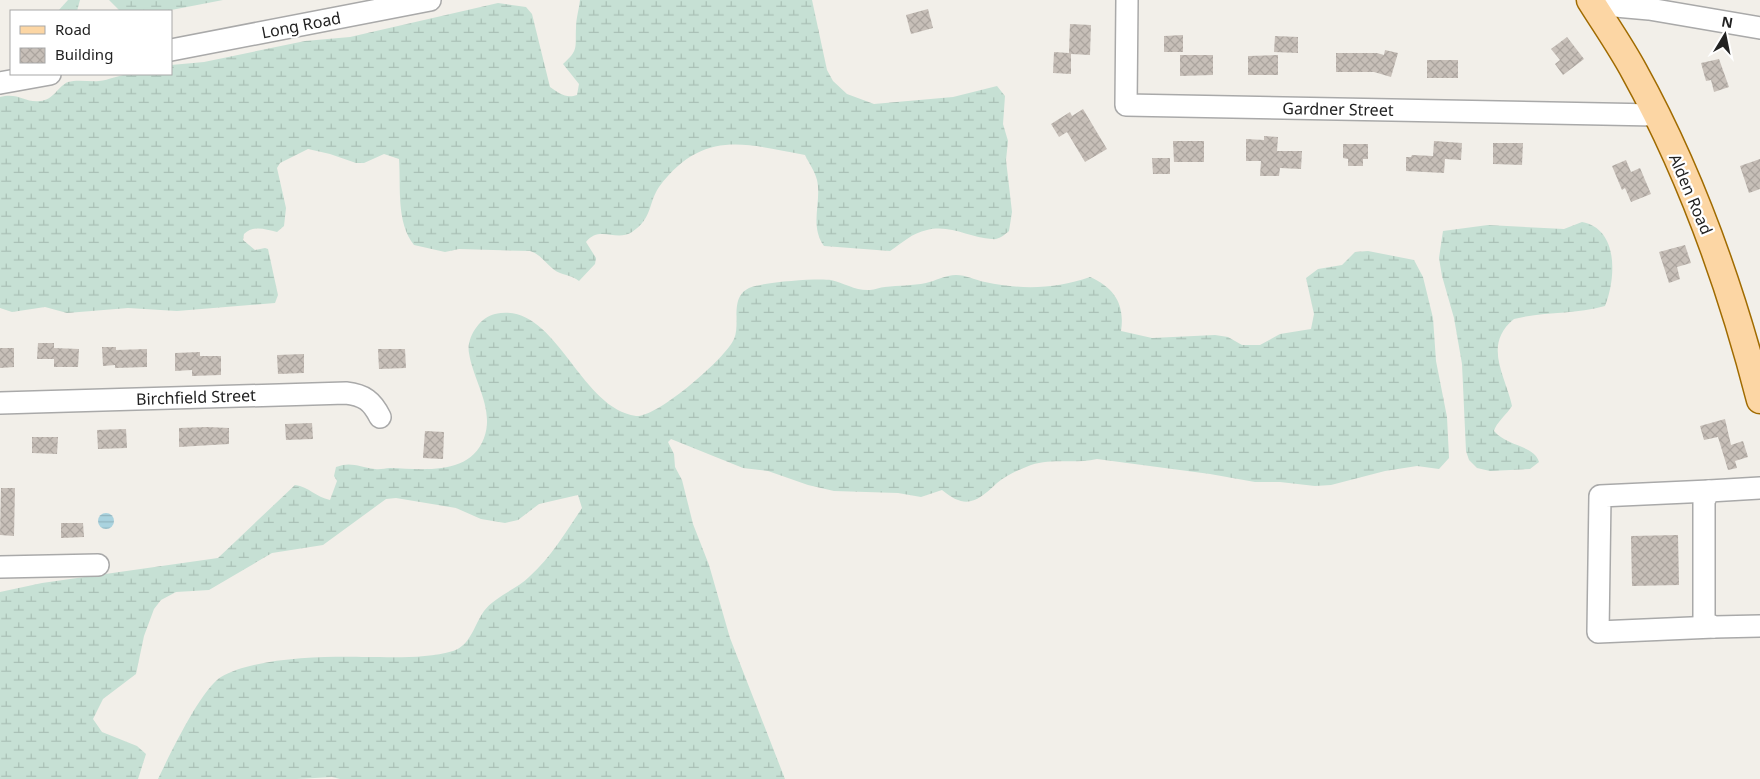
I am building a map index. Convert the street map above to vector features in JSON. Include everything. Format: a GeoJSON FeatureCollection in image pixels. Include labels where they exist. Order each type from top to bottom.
{"type":"FeatureCollection","features":[{"type":"Feature","properties":{"kind":"main road","name":"Alden Road"},"geometry":{"type":"LineString","coordinates":[[1592,2],[1634,71],[1692,191],[1723,275],[1758,386]]}},
{"type":"Feature","properties":{"kind":"street","name":"Long Road"},"geometry":{"type":"LineString","coordinates":[[172,50],[430,0]]}},
{"type":"Feature","properties":{"kind":"street","name":"Gardner Street"},"geometry":{"type":"LineString","coordinates":[[1127,0],[1126,105],[1656,115]]}},
{"type":"Feature","properties":{"kind":"street"},"geometry":{"type":"LineString","coordinates":[[1592,2],[1649,9],[1760,28]]}},
{"type":"Feature","properties":{"kind":"street"},"geometry":{"type":"LineString","coordinates":[[0,83],[44,75]]}},
{"type":"Feature","properties":{"kind":"street","name":"Birchfield Street"},"geometry":{"type":"LineString","coordinates":[[0,403],[346,393],[358,394],[368,399],[380,417]]}},
{"type":"Feature","properties":{"kind":"street"},"geometry":{"type":"LineString","coordinates":[[1760,488],[1600,496],[1598,632],[1760,626]]}},
{"type":"Feature","properties":{"kind":"street"},"geometry":{"type":"LineString","coordinates":[[1709,491],[1704,501],[1704,619],[1714,628]]}},
{"type":"Feature","properties":{"kind":"street"},"geometry":{"type":"LineString","coordinates":[[0,567],[98,565]]}},
{"type":"Feature","properties":{"kind":"green space"},"geometry":{"type":"Polygon","coordinates":[[[68,0],[80,0],[77,10],[59,10],[68,0]]]}},
{"type":"Feature","properties":{"kind":"green space"},"geometry":{"type":"Polygon","coordinates":[[[109,0],[223,0],[171,10],[119,10],[109,0]]]}},
{"type":"Feature","properties":{"kind":"green space"},"geometry":{"type":"Polygon","coordinates":[[[580,0],[812,0],[827,70],[833,81],[847,94],[874,104],[953,97],[997,86],[1005,96],[1003,124],[1008,141],[1006,160],[1012,212],[1009,231],[995,239],[952,230],[927,230],[912,236],[890,251],[824,246],[817,230],[817,180],[805,155],[762,147],[725,145],[691,156],[675,169],[659,187],[644,221],[632,232],[626,235],[602,234],[591,237],[586,242],[596,258],[595,264],[579,281],[556,271],[539,256],[530,251],[459,249],[445,252],[414,245],[404,226],[400,204],[399,159],[384,154],[364,163],[356,163],[308,149],[280,163],[277,168],[286,208],[284,226],[277,232],[251,229],[244,234],[243,240],[255,250],[268,249],[278,295],[275,303],[177,311],[128,308],[67,313],[45,307],[12,312],[0,308],[0,97],[12,96],[30,101],[40,101],[49,98],[64,84],[72,81],[99,81],[125,75],[172,75],[172,65],[204,62],[305,41],[350,37],[498,3],[526,7],[532,14],[550,87],[563,95],[573,96],[577,95],[579,84],[563,64],[574,52],[580,0]]]}},
{"type":"Feature","properties":{"kind":"green space"},"geometry":{"type":"Polygon","coordinates":[[[1582,222],[1594,226],[1603,234],[1612,256],[1611,282],[1605,306],[1582,311],[1514,319],[1504,329],[1499,339],[1499,361],[1512,406],[1494,431],[1506,440],[1532,452],[1539,462],[1530,469],[1490,471],[1477,468],[1469,460],[1466,451],[1462,364],[1454,318],[1439,258],[1443,231],[1488,225],[1564,229],[1582,222]]]}},
{"type":"Feature","properties":{"kind":"green space"},"geometry":{"type":"Polygon","coordinates":[[[1368,251],[1414,260],[1423,277],[1433,318],[1436,361],[1447,417],[1449,458],[1439,469],[1417,466],[1385,471],[1331,485],[1315,486],[1280,482],[1255,482],[1097,459],[1047,462],[1018,470],[1001,480],[977,499],[965,502],[950,496],[942,490],[921,497],[898,493],[834,491],[808,485],[768,471],[743,468],[671,439],[668,442],[674,454],[675,467],[682,480],[693,524],[709,565],[730,638],[785,779],[340,779],[332,777],[297,779],[158,779],[186,724],[204,695],[221,677],[235,670],[252,665],[292,659],[421,656],[443,654],[459,648],[472,634],[488,606],[524,581],[551,553],[582,508],[578,495],[539,504],[518,520],[505,523],[481,519],[456,508],[396,498],[386,499],[323,545],[272,553],[209,590],[176,592],[161,600],[154,609],[144,636],[136,674],[103,699],[93,719],[102,732],[137,746],[146,754],[138,779],[0,779],[0,592],[42,583],[218,558],[295,485],[330,500],[337,481],[334,476],[336,467],[341,465],[351,464],[377,469],[431,469],[444,468],[468,459],[477,450],[484,438],[487,427],[485,405],[471,363],[469,347],[475,329],[489,316],[495,314],[516,314],[535,323],[551,338],[598,395],[616,409],[636,416],[646,414],[674,398],[718,359],[734,339],[739,298],[743,292],[756,286],[790,281],[831,280],[860,289],[870,290],[921,284],[956,275],[999,285],[1038,287],[1064,284],[1090,277],[1106,286],[1116,298],[1120,305],[1121,331],[1152,338],[1215,335],[1228,337],[1242,345],[1260,345],[1280,334],[1311,329],[1314,314],[1306,278],[1318,269],[1342,265],[1355,252],[1368,251]]]}},
{"type":"Feature","properties":{"kind":"water"},"geometry":{"type":"Polygon","coordinates":[[[106,513],[114,521],[106,529],[98,521],[106,513]]]}},
{"type":"Feature","properties":{"kind":"building"},"geometry":{"type":"Polygon","coordinates":[[[928,9],[933,28],[911,34],[906,15],[928,9]]]}},
{"type":"Feature","properties":{"kind":"building"},"geometry":{"type":"Polygon","coordinates":[[[1070,24],[1091,25],[1090,55],[1071,54],[1071,74],[1053,73],[1054,52],[1069,53],[1070,24]]]}},
{"type":"Feature","properties":{"kind":"building"},"geometry":{"type":"Polygon","coordinates":[[[1183,35],[1183,52],[1164,52],[1164,36],[1183,35]]]}},
{"type":"Feature","properties":{"kind":"building"},"geometry":{"type":"Polygon","coordinates":[[[1275,36],[1298,37],[1298,53],[1274,52],[1275,36]]]}},
{"type":"Feature","properties":{"kind":"building"},"geometry":{"type":"Polygon","coordinates":[[[1567,37],[1584,59],[1563,75],[1555,64],[1560,60],[1551,49],[1567,37]]]}},
{"type":"Feature","properties":{"kind":"building"},"geometry":{"type":"Polygon","coordinates":[[[1385,50],[1398,53],[1391,77],[1374,72],[1336,72],[1336,53],[1377,53],[1384,55],[1385,50]]]}},
{"type":"Feature","properties":{"kind":"building"},"geometry":{"type":"Polygon","coordinates":[[[1180,55],[1213,55],[1213,75],[1180,76],[1180,55]]]}},
{"type":"Feature","properties":{"kind":"building"},"geometry":{"type":"Polygon","coordinates":[[[1278,55],[1278,75],[1248,75],[1248,56],[1278,55]]]}},
{"type":"Feature","properties":{"kind":"building"},"geometry":{"type":"Polygon","coordinates":[[[1719,59],[1729,87],[1714,92],[1711,80],[1706,81],[1701,63],[1719,59]]]}},
{"type":"Feature","properties":{"kind":"building"},"geometry":{"type":"Polygon","coordinates":[[[1427,60],[1458,60],[1458,78],[1427,78],[1427,60]]]}},
{"type":"Feature","properties":{"kind":"building"},"geometry":{"type":"Polygon","coordinates":[[[1083,109],[1107,149],[1085,162],[1067,132],[1059,137],[1051,124],[1070,112],[1072,116],[1083,109]]]}},
{"type":"Feature","properties":{"kind":"building"},"geometry":{"type":"Polygon","coordinates":[[[1264,136],[1278,137],[1277,151],[1302,151],[1301,169],[1280,168],[1279,176],[1260,176],[1261,161],[1246,161],[1246,139],[1264,140],[1264,136]]]}},
{"type":"Feature","properties":{"kind":"building"},"geometry":{"type":"Polygon","coordinates":[[[1173,141],[1204,141],[1204,162],[1174,162],[1173,141]]]}},
{"type":"Feature","properties":{"kind":"building"},"geometry":{"type":"Polygon","coordinates":[[[1434,141],[1462,143],[1461,160],[1445,159],[1444,173],[1406,171],[1406,157],[1411,157],[1412,155],[1433,156],[1434,141]]]}},
{"type":"Feature","properties":{"kind":"building"},"geometry":{"type":"Polygon","coordinates":[[[1493,143],[1523,143],[1522,165],[1493,164],[1493,143]]]}},
{"type":"Feature","properties":{"kind":"building"},"geometry":{"type":"Polygon","coordinates":[[[1343,144],[1368,144],[1368,159],[1363,159],[1363,166],[1348,166],[1348,159],[1343,158],[1343,144]]]}},
{"type":"Feature","properties":{"kind":"building"},"geometry":{"type":"Polygon","coordinates":[[[1152,158],[1170,158],[1170,174],[1153,174],[1152,158]]]}},
{"type":"Feature","properties":{"kind":"building"},"geometry":{"type":"Polygon","coordinates":[[[1760,159],[1760,189],[1749,193],[1740,166],[1760,159]]]}},
{"type":"Feature","properties":{"kind":"building"},"geometry":{"type":"Polygon","coordinates":[[[1626,160],[1631,172],[1640,168],[1651,194],[1631,202],[1625,188],[1622,190],[1612,166],[1626,160]]]}},
{"type":"Feature","properties":{"kind":"building"},"geometry":{"type":"Polygon","coordinates":[[[1685,245],[1691,263],[1677,267],[1680,279],[1669,283],[1659,252],[1685,245]]]}},
{"type":"Feature","properties":{"kind":"building"},"geometry":{"type":"Polygon","coordinates":[[[38,343],[54,343],[54,348],[79,349],[78,367],[54,367],[54,359],[37,359],[38,343]]]}},
{"type":"Feature","properties":{"kind":"building"},"geometry":{"type":"Polygon","coordinates":[[[102,347],[116,347],[116,350],[147,349],[147,367],[115,368],[115,365],[103,366],[102,347]]]}},
{"type":"Feature","properties":{"kind":"building"},"geometry":{"type":"Polygon","coordinates":[[[0,348],[14,348],[14,367],[0,368],[0,348]]]}},
{"type":"Feature","properties":{"kind":"building"},"geometry":{"type":"Polygon","coordinates":[[[378,349],[405,349],[406,368],[379,369],[378,349]]]}},
{"type":"Feature","properties":{"kind":"building"},"geometry":{"type":"Polygon","coordinates":[[[200,352],[200,356],[221,356],[221,375],[192,376],[192,370],[175,371],[175,353],[200,352]]]}},
{"type":"Feature","properties":{"kind":"building"},"geometry":{"type":"Polygon","coordinates":[[[304,354],[304,373],[278,374],[277,355],[304,354]]]}},
{"type":"Feature","properties":{"kind":"building"},"geometry":{"type":"Polygon","coordinates":[[[1725,419],[1731,445],[1743,441],[1748,457],[1735,461],[1737,468],[1728,470],[1718,437],[1704,440],[1700,426],[1725,419]]]}},
{"type":"Feature","properties":{"kind":"building"},"geometry":{"type":"Polygon","coordinates":[[[312,423],[313,439],[286,440],[285,424],[312,423]]]}},
{"type":"Feature","properties":{"kind":"building"},"geometry":{"type":"Polygon","coordinates":[[[179,428],[229,428],[229,444],[179,447],[179,428]]]}},
{"type":"Feature","properties":{"kind":"building"},"geometry":{"type":"Polygon","coordinates":[[[126,429],[127,448],[98,449],[97,430],[126,429]]]}},
{"type":"Feature","properties":{"kind":"building"},"geometry":{"type":"Polygon","coordinates":[[[425,431],[444,432],[443,459],[423,458],[425,431]]]}},
{"type":"Feature","properties":{"kind":"building"},"geometry":{"type":"Polygon","coordinates":[[[32,437],[58,437],[57,454],[32,453],[32,437]]]}},
{"type":"Feature","properties":{"kind":"building"},"geometry":{"type":"Polygon","coordinates":[[[1,488],[15,488],[14,536],[0,535],[1,488]]]}},
{"type":"Feature","properties":{"kind":"building"},"geometry":{"type":"Polygon","coordinates":[[[61,523],[83,523],[84,537],[61,538],[61,523]]]}},
{"type":"Feature","properties":{"kind":"building"},"geometry":{"type":"Polygon","coordinates":[[[1678,535],[1679,585],[1632,586],[1631,536],[1678,535]]]}}]}
